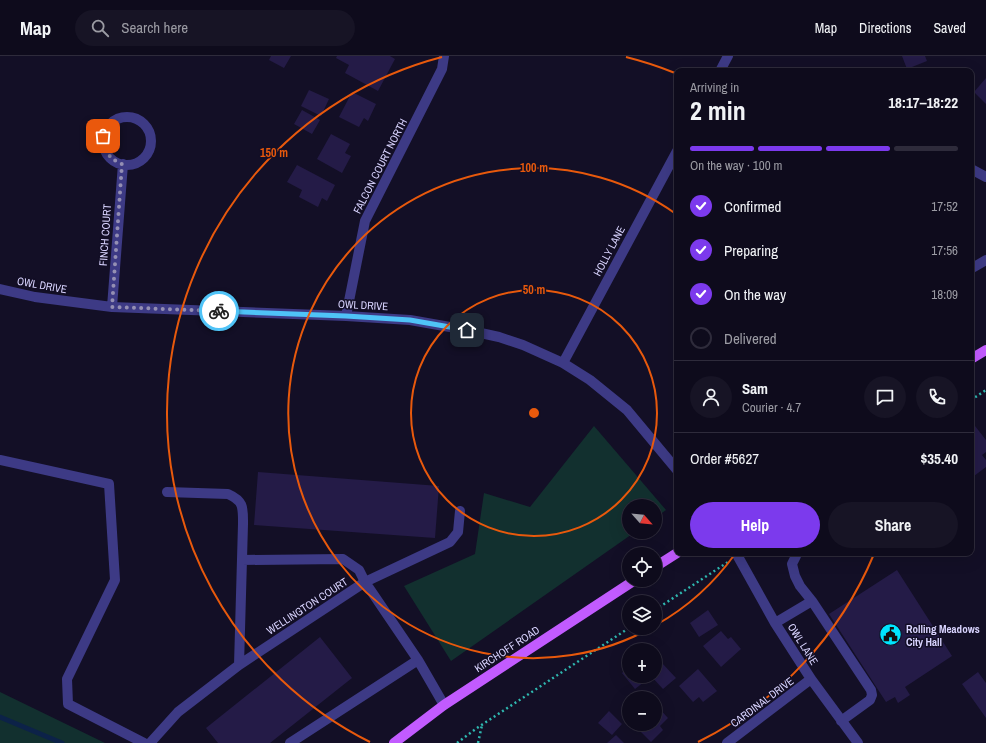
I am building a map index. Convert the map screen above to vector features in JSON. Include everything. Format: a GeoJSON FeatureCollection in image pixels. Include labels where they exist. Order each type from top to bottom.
{"type":"FeatureCollection","features":[{"type":"Feature","properties":{"kind":"main road"},"geometry":{"type":"LineString","coordinates":[[974,358],[986,350]]}},
{"type":"Feature","properties":{"kind":"main road"},"geometry":{"type":"LineString","coordinates":[[662,563],[674,555]]}},
{"type":"Feature","properties":{"kind":"main road","name":"KIRCHOFF ROAD"},"geometry":{"type":"LineString","coordinates":[[394,743],[444,705],[624,587]]}},
{"type":"Feature","properties":{"kind":"street","name":"FALCON COURT NORTH"},"geometry":{"type":"LineString","coordinates":[[346,316],[365,221],[442,69],[444,56]]}},
{"type":"Feature","properties":{"kind":"street"},"geometry":{"type":"LineString","coordinates":[[722,68],[728,56]]}},
{"type":"Feature","properties":{"kind":"street"},"geometry":{"type":"LineString","coordinates":[[132,117],[139,120],[145,126],[151,141],[145,156],[139,161],[131,164],[122,164],[116,162],[105,151],[103,136],[106,129],[117,119],[132,117]]}},
{"type":"Feature","properties":{"kind":"street","name":"HOLLY LANE"},"geometry":{"type":"LineString","coordinates":[[562,363],[674,157]]}},
{"type":"Feature","properties":{"kind":"street","name":"FINCH COURT"},"geometry":{"type":"LineString","coordinates":[[112,307],[122,164]]}},
{"type":"Feature","properties":{"kind":"street"},"geometry":{"type":"LineString","coordinates":[[974,173],[986,177]]}},
{"type":"Feature","properties":{"kind":"street"},"geometry":{"type":"LineString","coordinates":[[974,267],[986,260]]}},
{"type":"Feature","properties":{"kind":"street","name":"OWL DRIVE"},"geometry":{"type":"LineString","coordinates":[[0,289],[35,297],[112,307],[346,316],[410,320],[467,330],[499,338],[522,345],[562,363],[590,380],[627,410],[674,466]]}},
{"type":"Feature","properties":{"kind":"street"},"geometry":{"type":"LineString","coordinates":[[0,460],[109,484],[115,580],[67,679],[68,704],[144,743]]}},
{"type":"Feature","properties":{"kind":"street"},"geometry":{"type":"LineString","coordinates":[[167,492],[222,493],[236,497],[241,502],[243,508],[239,665]]}},
{"type":"Feature","properties":{"kind":"street"},"geometry":{"type":"LineString","coordinates":[[242,560],[343,559],[360,570],[365,582],[450,542],[458,532],[460,511]]}},
{"type":"Feature","properties":{"kind":"street","name":"OWL LANE"},"geometry":{"type":"LineString","coordinates":[[738,556],[775,623],[811,679],[858,743]]}},
{"type":"Feature","properties":{"kind":"street"},"geometry":{"type":"LineString","coordinates":[[796,556],[792,564],[795,576],[800,586],[812,601],[871,690],[872,695],[870,700],[841,721]]}},
{"type":"Feature","properties":{"kind":"street","name":"WELLINGTON COURT"},"geometry":{"type":"LineString","coordinates":[[150,743],[178,712],[239,665],[365,582],[418,660],[444,705]]}},
{"type":"Feature","properties":{"kind":"street"},"geometry":{"type":"LineString","coordinates":[[775,623],[812,601]]}},
{"type":"Feature","properties":{"kind":"street"},"geometry":{"type":"LineString","coordinates":[[290,743],[418,660]]}},
{"type":"Feature","properties":{"kind":"street","name":"CARDINAL DRIVE"},"geometry":{"type":"LineString","coordinates":[[727,743],[811,679]]}},
{"type":"Feature","properties":{"kind":"path"},"geometry":{"type":"LineString","coordinates":[[974,398],[986,390]]}},
{"type":"Feature","properties":{"kind":"path"},"geometry":{"type":"LineString","coordinates":[[662,605],[714,571]]}},
{"type":"Feature","properties":{"kind":"path"},"geometry":{"type":"LineString","coordinates":[[457,743],[622,633]]}},
{"type":"Feature","properties":{"kind":"path"},"geometry":{"type":"LineString","coordinates":[[478,743],[480,740],[482,725]]}},
{"type":"Feature","properties":{"kind":"green space"},"geometry":{"type":"Polygon","coordinates":[[[594,426],[657,499],[622,499],[622,539],[625,539],[451,661],[404,586],[475,554],[484,493],[530,507],[594,426]]]}},
{"type":"Feature","properties":{"kind":"green space"},"geometry":{"type":"Polygon","coordinates":[[[662,505],[666,510],[662,513],[662,505]]]}},
{"type":"Feature","properties":{"kind":"green space"},"geometry":{"type":"Polygon","coordinates":[[[0,692],[105,743],[0,743],[0,692]]]}},
{"type":"Feature","properties":{"kind":"building"},"geometry":{"type":"Polygon","coordinates":[[[271,56],[291,56],[284,68],[269,60],[271,56]]]}},
{"type":"Feature","properties":{"kind":"building"},"geometry":{"type":"Polygon","coordinates":[[[337,56],[390,56],[395,59],[378,91],[345,73],[349,65],[336,58],[337,56]]]}},
{"type":"Feature","properties":{"kind":"building"},"geometry":{"type":"Polygon","coordinates":[[[902,56],[925,56],[927,61],[907,68],[902,56]]]}},
{"type":"Feature","properties":{"kind":"building"},"geometry":{"type":"Polygon","coordinates":[[[986,78],[986,104],[974,92],[986,78]]]}},
{"type":"Feature","properties":{"kind":"building"},"geometry":{"type":"Polygon","coordinates":[[[309,90],[329,99],[321,116],[301,106],[309,90]]]}},
{"type":"Feature","properties":{"kind":"building"},"geometry":{"type":"Polygon","coordinates":[[[352,92],[376,104],[368,121],[364,118],[359,127],[339,117],[352,92]]]}},
{"type":"Feature","properties":{"kind":"building"},"geometry":{"type":"Polygon","coordinates":[[[302,110],[320,120],[312,134],[294,124],[302,110]]]}},
{"type":"Feature","properties":{"kind":"building"},"geometry":{"type":"Polygon","coordinates":[[[331,134],[350,144],[345,153],[351,156],[342,173],[317,159],[331,134]]]}},
{"type":"Feature","properties":{"kind":"building"},"geometry":{"type":"Polygon","coordinates":[[[297,165],[335,185],[327,201],[322,198],[318,207],[299,197],[302,190],[287,182],[297,165]]]}},
{"type":"Feature","properties":{"kind":"building"},"geometry":{"type":"Polygon","coordinates":[[[975,426],[986,440],[986,452],[982,455],[986,460],[986,467],[974,476],[975,426]]]}},
{"type":"Feature","properties":{"kind":"building"},"geometry":{"type":"Polygon","coordinates":[[[258,472],[439,486],[435,538],[254,525],[258,472]]]}},
{"type":"Feature","properties":{"kind":"building","name":"Rolling Meadows City Hall"},"geometry":{"type":"Polygon","coordinates":[[[897,570],[952,656],[905,687],[910,695],[898,703],[895,697],[886,702],[829,614],[897,570]]]}},
{"type":"Feature","properties":{"kind":"building"},"geometry":{"type":"Polygon","coordinates":[[[708,610],[718,625],[699,637],[690,623],[708,610]]]}},
{"type":"Feature","properties":{"kind":"building"},"geometry":{"type":"Polygon","coordinates":[[[721,631],[728,639],[731,637],[741,649],[721,667],[703,646],[721,631]]]}},
{"type":"Feature","properties":{"kind":"building"},"geometry":{"type":"Polygon","coordinates":[[[320,637],[352,678],[270,743],[218,743],[206,728],[320,637]]]}},
{"type":"Feature","properties":{"kind":"building"},"geometry":{"type":"Polygon","coordinates":[[[662,663],[676,678],[663,689],[657,683],[662,683],[662,663]]]}},
{"type":"Feature","properties":{"kind":"building"},"geometry":{"type":"Polygon","coordinates":[[[698,669],[717,691],[703,702],[699,697],[693,702],[679,686],[698,669]]]}},
{"type":"Feature","properties":{"kind":"building"},"geometry":{"type":"Polygon","coordinates":[[[978,672],[986,683],[986,718],[962,684],[978,672]]]}},
{"type":"Feature","properties":{"kind":"building"},"geometry":{"type":"Polygon","coordinates":[[[630,683],[643,683],[635,689],[630,683]]]}},
{"type":"Feature","properties":{"kind":"building"},"geometry":{"type":"Polygon","coordinates":[[[609,711],[622,724],[612,735],[598,723],[609,711]]]}},
{"type":"Feature","properties":{"kind":"building"},"geometry":{"type":"Polygon","coordinates":[[[662,712],[668,718],[662,724],[662,712]]]}},
{"type":"Feature","properties":{"kind":"building"},"geometry":{"type":"Polygon","coordinates":[[[640,731],[662,731],[651,742],[640,731]]]}},
{"type":"Feature","properties":{"kind":"building"},"geometry":{"type":"Polygon","coordinates":[[[616,735],[624,743],[607,743],[616,735]]]}},
{"type":"Feature","properties":{"kind":"waterway"},"geometry":{"type":"LineString","coordinates":[[0,717],[62,743]]}},
{"type":"Feature","properties":{"kind":"way so far"},"geometry":{"type":"LineString","coordinates":[[103,136],[105,151],[116,162],[122,164],[112,307],[219,311]]}},
{"type":"Feature","properties":{"kind":"place","name":"Rolling Meadows City Hall"},"geometry":{"type":"Point","coordinates":[890,635]}},
{"type":"Feature","properties":{"kind":"route"},"geometry":{"type":"LineString","coordinates":[[219,311],[410,320],[467,330]]}}]}
